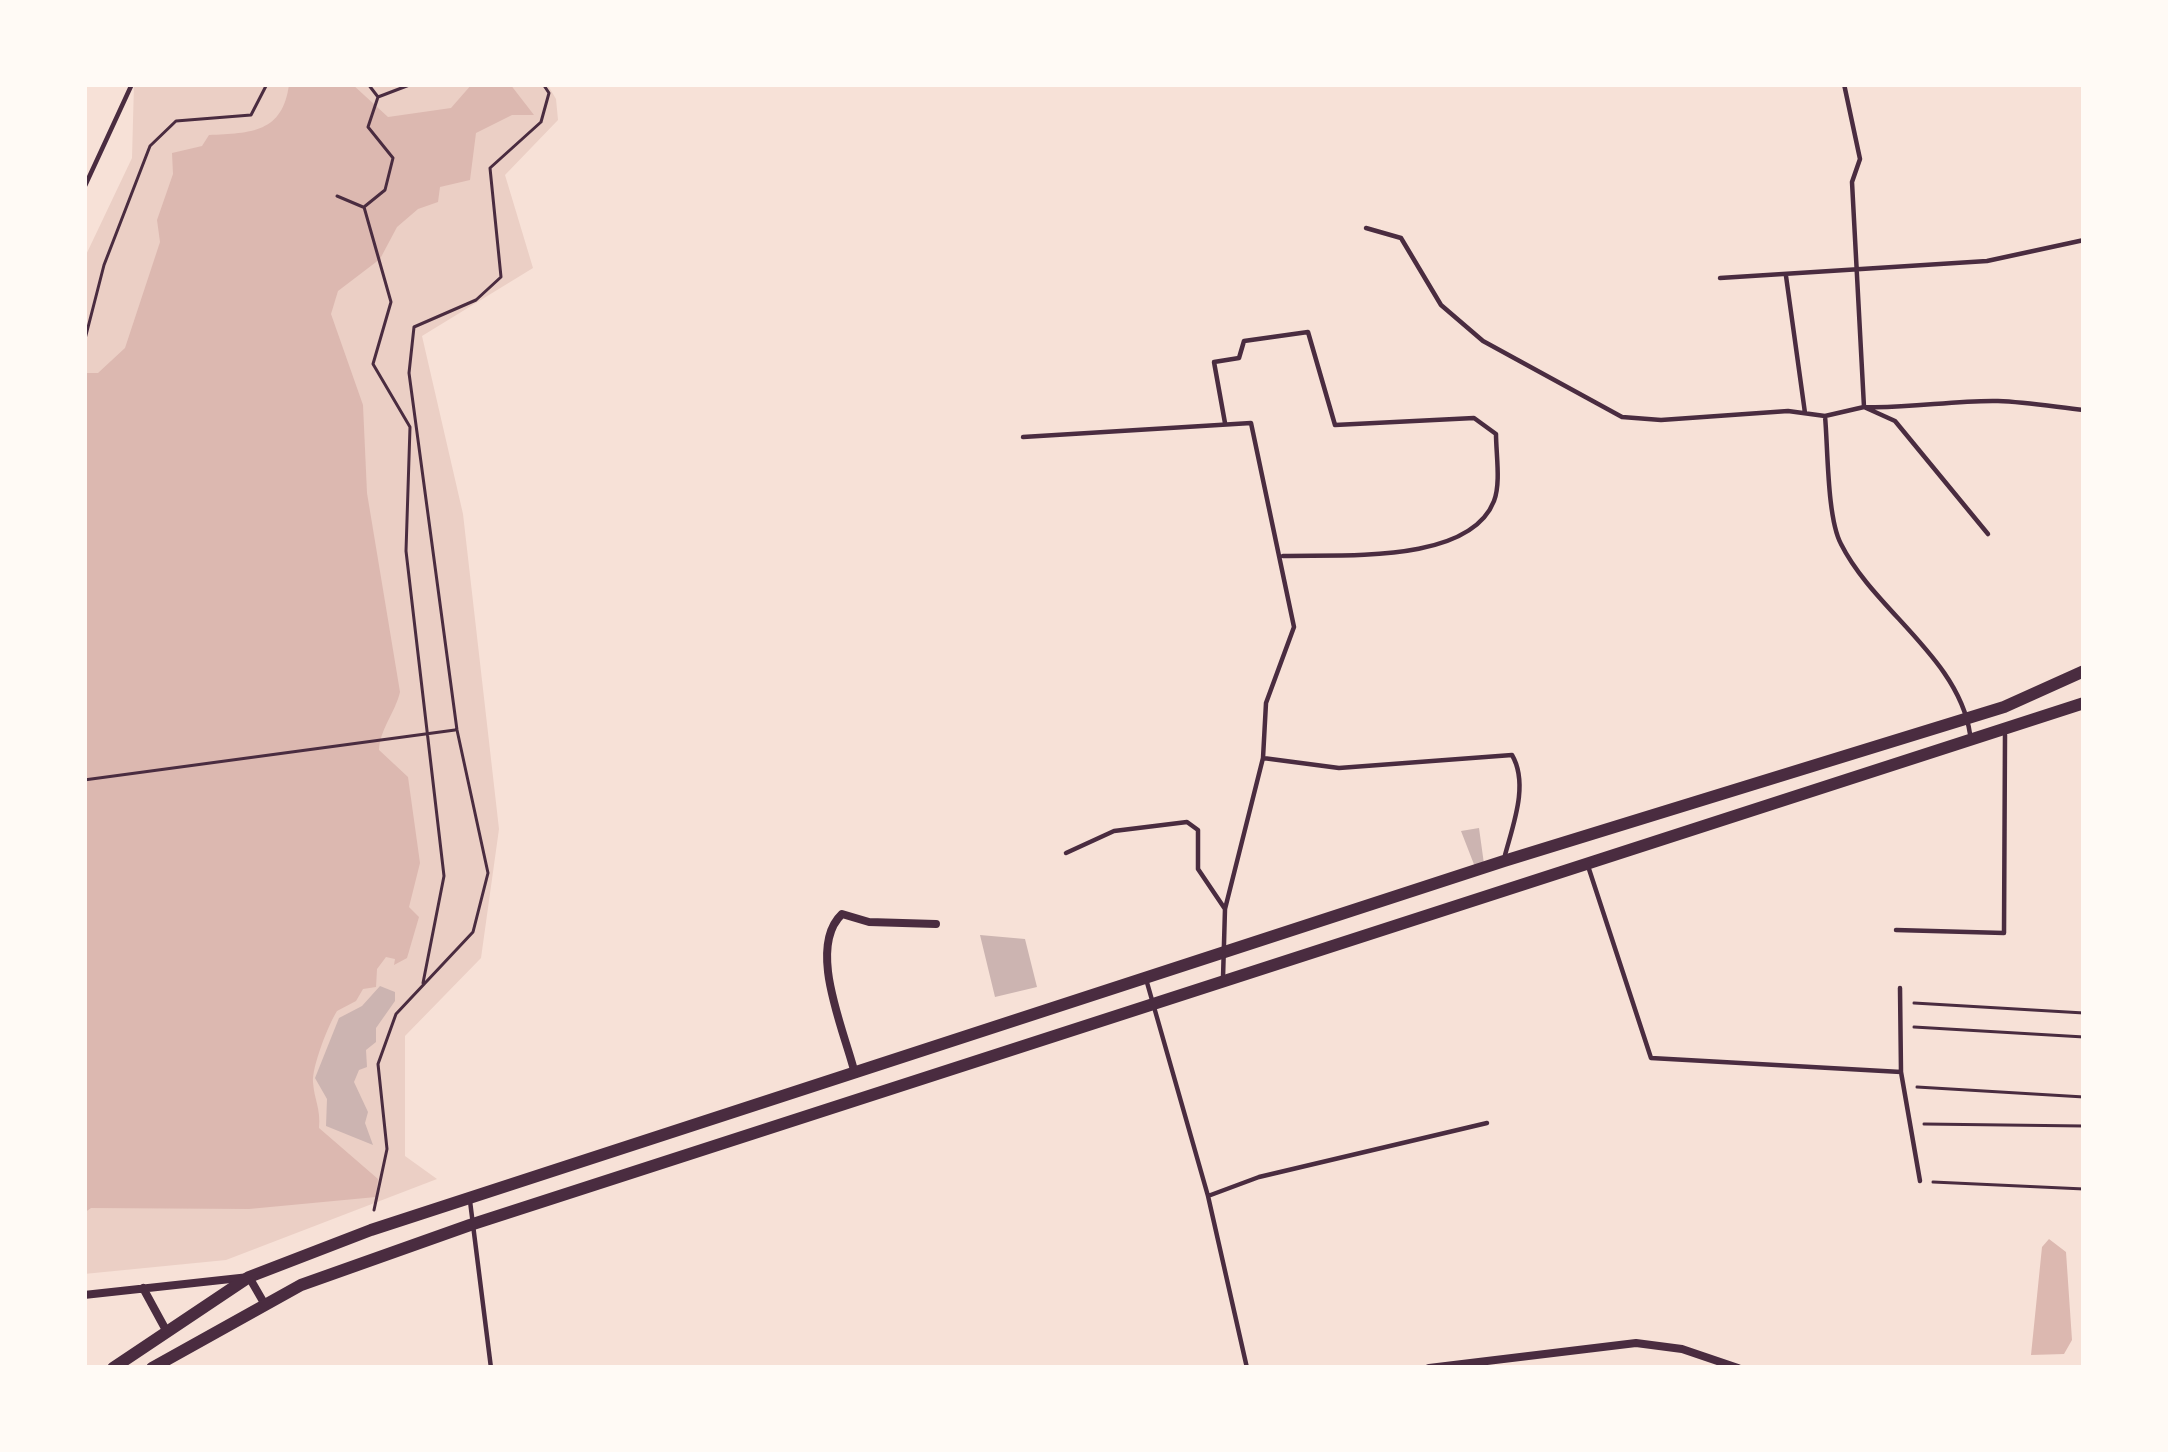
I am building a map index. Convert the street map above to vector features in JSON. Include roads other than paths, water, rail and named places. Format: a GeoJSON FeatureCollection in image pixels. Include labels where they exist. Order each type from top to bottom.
{"type":"FeatureCollection","features":[{"type":"Feature","properties":{"kind":"main road"},"geometry":{"type":"LineString","coordinates":[[113,1368],[249,1277],[370,1230],[1504,861],[1968,718],[2084,671]]}},
{"type":"Feature","properties":{"kind":"main road"},"geometry":{"type":"LineString","coordinates":[[152,1368],[264,1303],[470,1225],[2084,704]]}},
{"type":"Feature","properties":{"kind":"street"},"geometry":{"type":"LineString","coordinates":[[855,1075],[826,951],[836,919],[842,914],[869,922],[936,924]]}},
{"type":"Feature","properties":{"kind":"street"},"geometry":{"type":"LineString","coordinates":[[84,1295],[249,1277],[264,1303]]}},
{"type":"Feature","properties":{"kind":"street"},"geometry":{"type":"LineString","coordinates":[[142,1288],[167,1332]]}},
{"type":"Feature","properties":{"kind":"street"},"geometry":{"type":"LineString","coordinates":[[1429,1368],[1636,1343],[1682,1349],[1738,1368]]}},
{"type":"Feature","properties":{"kind":"lane"},"geometry":{"type":"LineString","coordinates":[[84,188],[132,84]]}},
{"type":"Feature","properties":{"kind":"lane"},"geometry":{"type":"LineString","coordinates":[[1844,84],[1860,159],[1852,182],[1864,407]]}},
{"type":"Feature","properties":{"kind":"lane"},"geometry":{"type":"LineString","coordinates":[[1366,228],[1402,238],[1441,305],[1483,341],[1622,417],[1805,412],[1825,416],[1864,407],[1926,409],[1949,402],[2001,401],[2084,410]]}},
{"type":"Feature","properties":{"kind":"lane"},"geometry":{"type":"LineString","coordinates":[[1720,278],[1987,261],[2084,240]]}},
{"type":"Feature","properties":{"kind":"lane"},"geometry":{"type":"LineString","coordinates":[[1786,274],[1805,412]]}},
{"type":"Feature","properties":{"kind":"lane"},"geometry":{"type":"LineString","coordinates":[[1225,423],[1214,362],[1239,358],[1244,341],[1308,332],[1335,425],[1474,418],[1496,434],[1496,497],[1485,517],[1450,539],[1417,551],[1283,556]]}},
{"type":"Feature","properties":{"kind":"lane"},"geometry":{"type":"LineString","coordinates":[[1864,407],[1894,421],[1988,534]]}},
{"type":"Feature","properties":{"kind":"lane"},"geometry":{"type":"LineString","coordinates":[[1825,416],[1839,542],[1946,680],[1968,718],[1971,740]]}},
{"type":"Feature","properties":{"kind":"lane"},"geometry":{"type":"LineString","coordinates":[[1023,437],[1251,423],[1283,556],[1294,627],[1266,703],[1262,758],[1225,909],[1223,984]]}},
{"type":"Feature","properties":{"kind":"lane"},"geometry":{"type":"LineString","coordinates":[[1896,930],[2004,933],[2004,706]]}},
{"type":"Feature","properties":{"kind":"lane"},"geometry":{"type":"LineString","coordinates":[[1262,758],[1339,768],[1512,755],[1518,765],[1518,801],[1504,861]]}},
{"type":"Feature","properties":{"kind":"lane"},"geometry":{"type":"LineString","coordinates":[[1066,853],[1114,831],[1187,822],[1198,830],[1198,869],[1225,909]]}},
{"type":"Feature","properties":{"kind":"lane"},"geometry":{"type":"LineString","coordinates":[[1586,861],[1651,1058],[1901,1072]]}},
{"type":"Feature","properties":{"kind":"lane"},"geometry":{"type":"LineString","coordinates":[[1145,979],[1208,1196],[1246,1368]]}},
{"type":"Feature","properties":{"kind":"lane"},"geometry":{"type":"LineString","coordinates":[[1900,988],[1901,1072],[1920,1181]]}},
{"type":"Feature","properties":{"kind":"lane"},"geometry":{"type":"LineString","coordinates":[[1208,1196],[1258,1178],[1487,1124]]}},
{"type":"Feature","properties":{"kind":"lane"},"geometry":{"type":"LineString","coordinates":[[470,1201],[490,1368]]}},
{"type":"Feature","properties":{"kind":"lane"},"geometry":{"type":"LineString","coordinates":[[1528,1354],[1530,1368]]}}]}
